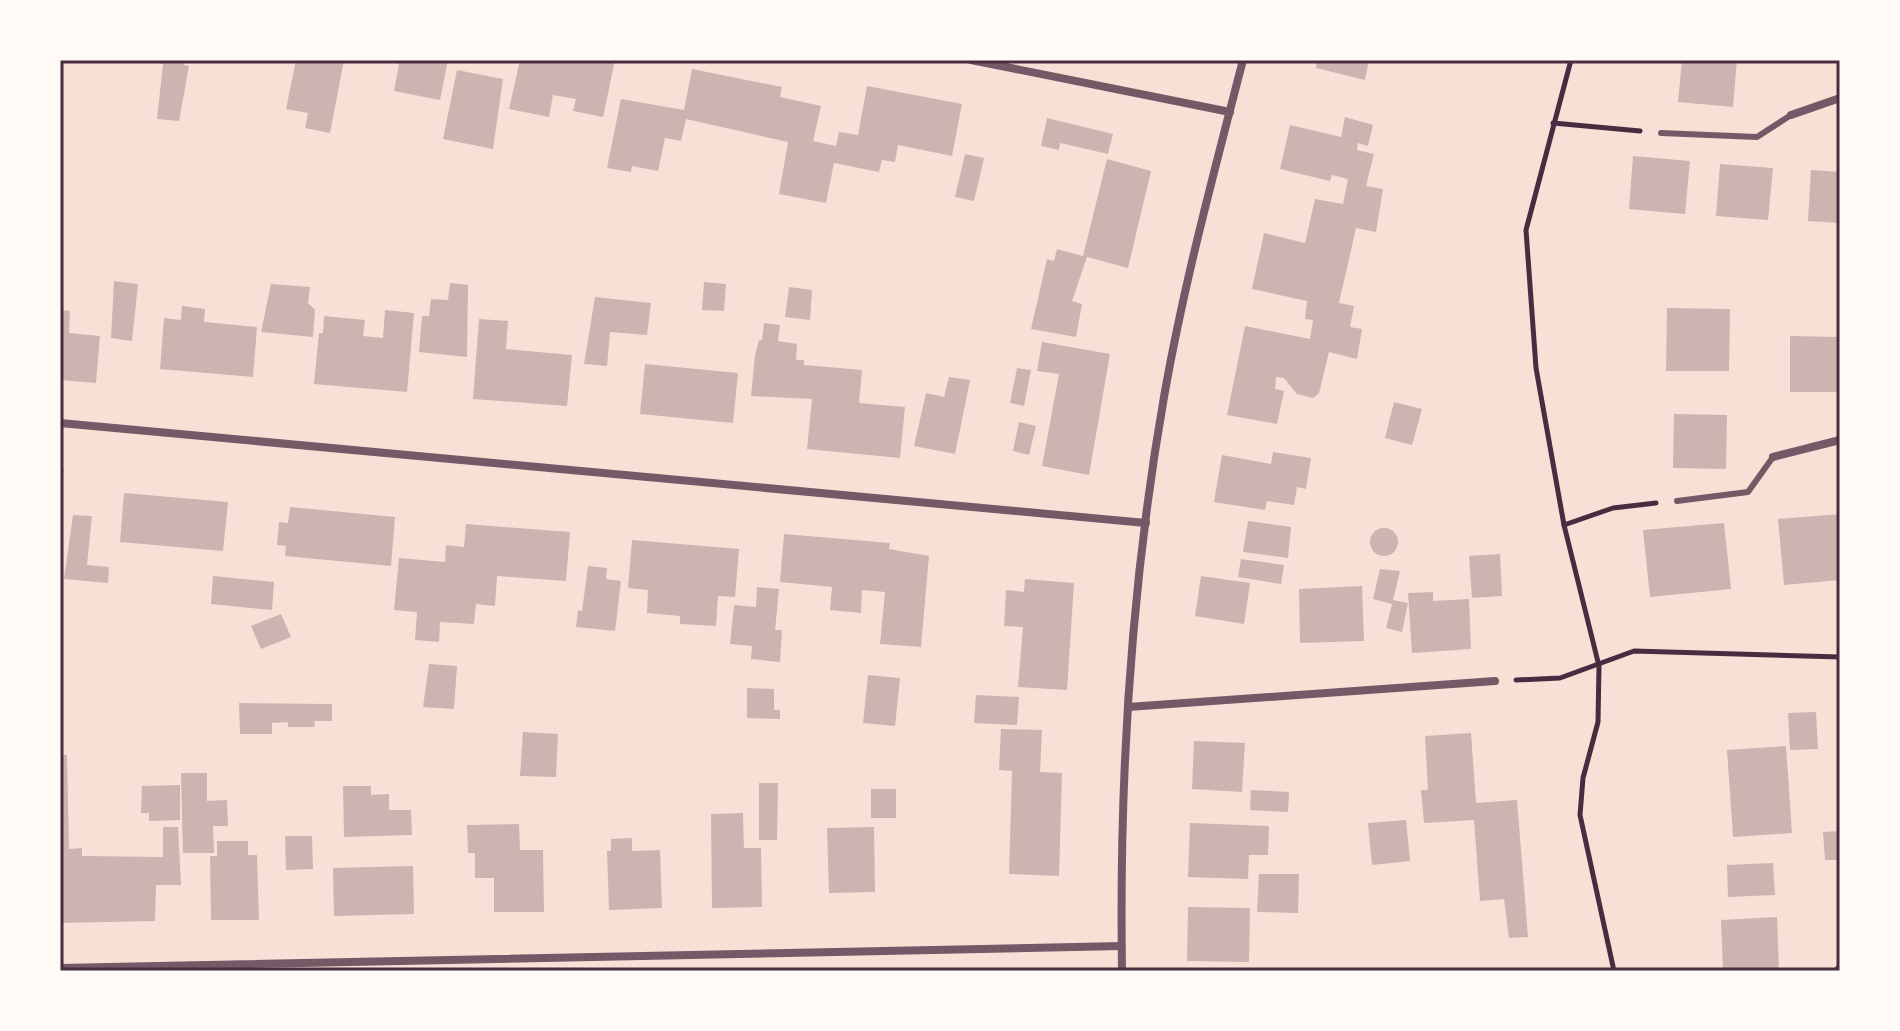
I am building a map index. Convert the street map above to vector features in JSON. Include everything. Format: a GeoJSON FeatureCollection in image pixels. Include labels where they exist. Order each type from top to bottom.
{"type":"FeatureCollection","features":[{"type":"Feature","properties":{"kind":"street"},"geometry":{"type":"LineString","coordinates":[[971,60],[1230,112]]}},
{"type":"Feature","properties":{"kind":"street"},"geometry":{"type":"LineString","coordinates":[[1122,971],[1122,823],[1128,707],[1146,523],[1164,398],[1188,279],[1243,60]]}},
{"type":"Feature","properties":{"kind":"street"},"geometry":{"type":"LineString","coordinates":[[1791,115],[1840,98]]}},
{"type":"Feature","properties":{"kind":"street"},"geometry":{"type":"LineString","coordinates":[[60,423],[1146,523]]}},
{"type":"Feature","properties":{"kind":"street"},"geometry":{"type":"LineString","coordinates":[[1773,457],[1840,440]]}},
{"type":"Feature","properties":{"kind":"street"},"geometry":{"type":"LineString","coordinates":[[1128,707],[1495,681]]}},
{"type":"Feature","properties":{"kind":"street"},"geometry":{"type":"LineString","coordinates":[[60,968],[1121,946]]}},
{"type":"Feature","properties":{"kind":"lane"},"geometry":{"type":"LineString","coordinates":[[1661,133],[1757,137],[1791,115]]}},
{"type":"Feature","properties":{"kind":"lane"},"geometry":{"type":"LineString","coordinates":[[1677,501],[1748,492],[1773,457]]}},
{"type":"Feature","properties":{"kind":"path"},"geometry":{"type":"LineString","coordinates":[[1571,60],[1526,230],[1536,368],[1564,525],[1599,666],[1598,722],[1583,778],[1580,815],[1614,971]]}},
{"type":"Feature","properties":{"kind":"path"},"geometry":{"type":"LineString","coordinates":[[1553,123],[1661,133]]}},
{"type":"Feature","properties":{"kind":"path"},"geometry":{"type":"LineString","coordinates":[[1564,525],[1613,508],[1677,501]]}},
{"type":"Feature","properties":{"kind":"path"},"geometry":{"type":"LineString","coordinates":[[1495,681],[1560,678],[1634,651],[1840,657]]}},
{"type":"Feature","properties":{"kind":"path"},"geometry":{"type":"LineString","coordinates":[[1835,971],[1840,966]]}},
{"type":"Feature","properties":{"kind":"building"},"geometry":{"type":"Polygon","coordinates":[[[146,60],[185,60],[184,65],[189,66],[179,121],[157,119],[163,64],[146,60]]]}},
{"type":"Feature","properties":{"kind":"building"},"geometry":{"type":"Polygon","coordinates":[[[296,60],[344,60],[330,133],[305,128],[308,113],[286,109],[296,60]]]}},
{"type":"Feature","properties":{"kind":"building"},"geometry":{"type":"Polygon","coordinates":[[[387,60],[448,60],[440,100],[394,91],[399,64],[387,60]]]}},
{"type":"Feature","properties":{"kind":"building"},"geometry":{"type":"Polygon","coordinates":[[[520,60],[615,60],[603,117],[573,111],[576,99],[553,95],[549,117],[509,109],[520,60]]]}},
{"type":"Feature","properties":{"kind":"building"},"geometry":{"type":"Polygon","coordinates":[[[1317,60],[1369,60],[1365,80],[1316,68],[1317,60]]]}},
{"type":"Feature","properties":{"kind":"building"},"geometry":{"type":"Polygon","coordinates":[[[1682,60],[1737,60],[1733,107],[1678,102],[1682,60]]]}},
{"type":"Feature","properties":{"kind":"building"},"geometry":{"type":"Polygon","coordinates":[[[692,69],[782,87],[780,97],[821,106],[813,141],[836,146],[839,132],[858,135],[867,86],[962,104],[952,156],[898,145],[895,162],[882,160],[879,172],[834,163],[826,203],[779,194],[788,142],[686,119],[681,141],[665,138],[658,171],[632,166],[631,172],[607,168],[621,99],[684,110],[692,69]]]}},
{"type":"Feature","properties":{"kind":"building"},"geometry":{"type":"Polygon","coordinates":[[[457,70],[503,79],[493,149],[443,139],[457,70]]]}},
{"type":"Feature","properties":{"kind":"building"},"geometry":{"type":"Polygon","coordinates":[[[1345,117],[1373,125],[1368,146],[1358,143],[1357,150],[1374,154],[1366,186],[1383,189],[1376,232],[1356,228],[1339,303],[1354,306],[1350,327],[1362,329],[1357,359],[1329,352],[1319,393],[1313,398],[1297,394],[1284,378],[1276,377],[1275,389],[1284,391],[1277,424],[1227,415],[1245,326],[1310,339],[1313,320],[1305,319],[1307,301],[1252,289],[1264,233],[1305,243],[1315,199],[1343,204],[1348,179],[1332,175],[1330,181],[1280,169],[1290,125],[1341,137],[1345,117]]]}},
{"type":"Feature","properties":{"kind":"building"},"geometry":{"type":"Polygon","coordinates":[[[1047,118],[1113,134],[1108,154],[1060,143],[1059,150],[1041,146],[1047,118]]]}},
{"type":"Feature","properties":{"kind":"building"},"geometry":{"type":"Polygon","coordinates":[[[965,154],[984,158],[974,201],[955,197],[965,154]]]}},
{"type":"Feature","properties":{"kind":"building"},"geometry":{"type":"Polygon","coordinates":[[[1633,156],[1690,161],[1685,214],[1629,209],[1633,156]]]}},
{"type":"Feature","properties":{"kind":"building"},"geometry":{"type":"Polygon","coordinates":[[[1107,159],[1151,171],[1128,268],[1087,257],[1072,301],[1082,304],[1076,337],[1031,329],[1047,259],[1054,261],[1057,249],[1083,256],[1107,159]]]}},
{"type":"Feature","properties":{"kind":"building"},"geometry":{"type":"Polygon","coordinates":[[[1720,164],[1773,168],[1768,220],[1716,216],[1720,164]]]}},
{"type":"Feature","properties":{"kind":"building"},"geometry":{"type":"Polygon","coordinates":[[[1811,170],[1840,172],[1840,223],[1808,221],[1811,170]]]}},
{"type":"Feature","properties":{"kind":"building"},"geometry":{"type":"Polygon","coordinates":[[[114,281],[138,284],[132,341],[111,338],[114,281]]]}},
{"type":"Feature","properties":{"kind":"building"},"geometry":{"type":"Polygon","coordinates":[[[704,282],[726,284],[724,311],[702,310],[704,282]]]}},
{"type":"Feature","properties":{"kind":"building"},"geometry":{"type":"Polygon","coordinates":[[[450,283],[468,285],[467,357],[419,352],[422,316],[429,316],[431,299],[448,300],[450,283]]]}},
{"type":"Feature","properties":{"kind":"building"},"geometry":{"type":"Polygon","coordinates":[[[271,284],[310,287],[308,303],[315,310],[313,337],[261,332],[271,284]]]}},
{"type":"Feature","properties":{"kind":"building"},"geometry":{"type":"Polygon","coordinates":[[[789,287],[812,290],[810,320],[785,317],[789,287]]]}},
{"type":"Feature","properties":{"kind":"building"},"geometry":{"type":"Polygon","coordinates":[[[595,297],[651,303],[647,335],[610,332],[607,366],[584,364],[595,297]]]}},
{"type":"Feature","properties":{"kind":"building"},"geometry":{"type":"Polygon","coordinates":[[[182,306],[205,309],[204,322],[257,327],[253,377],[160,369],[164,318],[181,320],[182,306]]]}},
{"type":"Feature","properties":{"kind":"building"},"geometry":{"type":"Polygon","coordinates":[[[1667,308],[1730,309],[1729,371],[1666,371],[1667,308]]]}},
{"type":"Feature","properties":{"kind":"building"},"geometry":{"type":"Polygon","coordinates":[[[60,310],[70,311],[69,333],[100,336],[96,383],[60,380],[60,310]]]}},
{"type":"Feature","properties":{"kind":"building"},"geometry":{"type":"Polygon","coordinates":[[[385,310],[414,313],[407,392],[314,384],[319,333],[323,333],[324,316],[365,320],[363,336],[383,338],[385,310]]]}},
{"type":"Feature","properties":{"kind":"building"},"geometry":{"type":"Polygon","coordinates":[[[479,319],[508,321],[506,349],[572,355],[567,406],[473,399],[479,319]]]}},
{"type":"Feature","properties":{"kind":"building"},"geometry":{"type":"Polygon","coordinates":[[[764,323],[780,325],[778,341],[797,344],[796,360],[804,360],[804,365],[862,370],[859,403],[905,407],[900,458],[807,449],[812,399],[751,396],[755,355],[759,340],[762,340],[764,323]]]}},
{"type":"Feature","properties":{"kind":"building"},"geometry":{"type":"Polygon","coordinates":[[[1790,336],[1840,337],[1840,392],[1790,392],[1790,336]]]}},
{"type":"Feature","properties":{"kind":"building"},"geometry":{"type":"Polygon","coordinates":[[[1042,342],[1110,354],[1089,475],[1042,466],[1059,374],[1037,371],[1042,342]]]}},
{"type":"Feature","properties":{"kind":"building"},"geometry":{"type":"Polygon","coordinates":[[[645,364],[738,373],[733,423],[640,414],[645,364]]]}},
{"type":"Feature","properties":{"kind":"building"},"geometry":{"type":"Polygon","coordinates":[[[1017,368],[1031,370],[1024,406],[1010,403],[1017,368]]]}},
{"type":"Feature","properties":{"kind":"building"},"geometry":{"type":"Polygon","coordinates":[[[949,377],[970,380],[955,454],[914,446],[926,393],[944,397],[949,377]]]}},
{"type":"Feature","properties":{"kind":"building"},"geometry":{"type":"Polygon","coordinates":[[[1394,402],[1422,409],[1412,445],[1385,438],[1394,402]]]}},
{"type":"Feature","properties":{"kind":"building"},"geometry":{"type":"Polygon","coordinates":[[[1674,414],[1727,415],[1726,469],[1673,468],[1674,414]]]}},
{"type":"Feature","properties":{"kind":"building"},"geometry":{"type":"Polygon","coordinates":[[[1019,422],[1036,426],[1029,455],[1013,451],[1019,422]]]}},
{"type":"Feature","properties":{"kind":"building"},"geometry":{"type":"Polygon","coordinates":[[[1273,452],[1311,458],[1306,489],[1297,487],[1294,505],[1267,501],[1265,510],[1214,502],[1222,455],[1271,464],[1273,452]]]}},
{"type":"Feature","properties":{"kind":"building"},"geometry":{"type":"Polygon","coordinates":[[[60,468],[64,468],[62,488],[60,488],[60,468]]]}},
{"type":"Feature","properties":{"kind":"building"},"geometry":{"type":"Polygon","coordinates":[[[124,493],[228,502],[223,551],[120,542],[124,493]]]}},
{"type":"Feature","properties":{"kind":"building"},"geometry":{"type":"Polygon","coordinates":[[[290,507],[395,517],[391,566],[285,556],[286,546],[277,545],[279,522],[288,523],[290,507]]]}},
{"type":"Feature","properties":{"kind":"building"},"geometry":{"type":"Polygon","coordinates":[[[1840,514],[1840,580],[1784,585],[1778,519],[1840,514]]]}},
{"type":"Feature","properties":{"kind":"building"},"geometry":{"type":"Polygon","coordinates":[[[73,515],[92,516],[87,565],[109,567],[108,583],[64,579],[73,515]]]}},
{"type":"Feature","properties":{"kind":"building"},"geometry":{"type":"Polygon","coordinates":[[[1248,521],[1291,527],[1288,558],[1243,552],[1248,521]]]}},
{"type":"Feature","properties":{"kind":"building"},"geometry":{"type":"Polygon","coordinates":[[[1724,523],[1731,589],[1650,597],[1643,530],[1724,523]]]}},
{"type":"Feature","properties":{"kind":"building"},"geometry":{"type":"Polygon","coordinates":[[[466,524],[570,532],[566,581],[497,576],[495,606],[476,604],[474,624],[440,622],[439,642],[415,640],[417,612],[394,610],[399,558],[445,562],[446,545],[464,547],[466,524]]]}},
{"type":"Feature","properties":{"kind":"building"},"geometry":{"type":"Polygon","coordinates":[[[1384,528],[1394,532],[1398,542],[1394,552],[1384,556],[1374,552],[1370,542],[1374,532],[1384,528]]]}},
{"type":"Feature","properties":{"kind":"building"},"geometry":{"type":"Polygon","coordinates":[[[784,534],[890,543],[889,549],[929,556],[921,647],[880,644],[885,592],[862,590],[861,613],[830,610],[832,587],[780,582],[784,534]]]}},
{"type":"Feature","properties":{"kind":"building"},"geometry":{"type":"Polygon","coordinates":[[[632,540],[739,549],[735,597],[718,596],[716,626],[680,624],[680,616],[647,613],[648,590],[628,588],[632,540]]]}},
{"type":"Feature","properties":{"kind":"building"},"geometry":{"type":"Polygon","coordinates":[[[1500,554],[1502,596],[1472,598],[1469,556],[1500,554]]]}},
{"type":"Feature","properties":{"kind":"building"},"geometry":{"type":"Polygon","coordinates":[[[1241,559],[1284,565],[1281,584],[1238,577],[1241,559]]]}},
{"type":"Feature","properties":{"kind":"building"},"geometry":{"type":"Polygon","coordinates":[[[588,566],[607,568],[606,579],[621,581],[615,631],[576,627],[578,610],[582,611],[588,566]]]}},
{"type":"Feature","properties":{"kind":"building"},"geometry":{"type":"Polygon","coordinates":[[[1380,569],[1400,571],[1393,600],[1408,603],[1402,632],[1386,628],[1392,604],[1373,599],[1380,569]]]}},
{"type":"Feature","properties":{"kind":"building"},"geometry":{"type":"Polygon","coordinates":[[[213,576],[274,582],[272,610],[211,604],[213,576]]]}},
{"type":"Feature","properties":{"kind":"building"},"geometry":{"type":"Polygon","coordinates":[[[1201,576],[1250,583],[1244,624],[1195,616],[1201,576]]]}},
{"type":"Feature","properties":{"kind":"building"},"geometry":{"type":"Polygon","coordinates":[[[1025,579],[1074,583],[1067,690],[1018,687],[1023,627],[1004,626],[1006,590],[1024,592],[1025,579]]]}},
{"type":"Feature","properties":{"kind":"building"},"geometry":{"type":"Polygon","coordinates":[[[1362,586],[1364,641],[1300,643],[1299,589],[1362,586]]]}},
{"type":"Feature","properties":{"kind":"building"},"geometry":{"type":"Polygon","coordinates":[[[757,587],[779,589],[775,630],[782,630],[780,662],[751,659],[752,646],[730,644],[734,605],[756,607],[757,587]]]}},
{"type":"Feature","properties":{"kind":"building"},"geometry":{"type":"Polygon","coordinates":[[[1433,592],[1433,601],[1469,599],[1471,649],[1412,653],[1408,593],[1433,592]]]}},
{"type":"Feature","properties":{"kind":"building"},"geometry":{"type":"Polygon","coordinates":[[[281,614],[291,637],[261,649],[251,626],[281,614]]]}},
{"type":"Feature","properties":{"kind":"building"},"geometry":{"type":"Polygon","coordinates":[[[429,664],[457,666],[454,709],[423,707],[429,664]]]}},
{"type":"Feature","properties":{"kind":"building"},"geometry":{"type":"Polygon","coordinates":[[[868,675],[900,678],[895,726],[863,723],[868,675]]]}},
{"type":"Feature","properties":{"kind":"building"},"geometry":{"type":"Polygon","coordinates":[[[747,688],[774,689],[774,710],[780,710],[780,719],[747,718],[747,688]]]}},
{"type":"Feature","properties":{"kind":"building"},"geometry":{"type":"Polygon","coordinates":[[[976,695],[1019,697],[1017,725],[974,723],[976,695]]]}},
{"type":"Feature","properties":{"kind":"building"},"geometry":{"type":"Polygon","coordinates":[[[239,703],[332,704],[332,721],[314,721],[315,727],[288,727],[288,722],[272,723],[272,734],[240,734],[239,703]]]}},
{"type":"Feature","properties":{"kind":"building"},"geometry":{"type":"Polygon","coordinates":[[[1816,712],[1818,749],[1790,750],[1788,713],[1816,712]]]}},
{"type":"Feature","properties":{"kind":"building"},"geometry":{"type":"Polygon","coordinates":[[[1001,729],[1042,730],[1040,772],[1062,773],[1059,876],[1009,874],[1012,771],[999,770],[1001,729]]]}},
{"type":"Feature","properties":{"kind":"building"},"geometry":{"type":"Polygon","coordinates":[[[523,732],[558,734],[556,777],[520,776],[523,732]]]}},
{"type":"Feature","properties":{"kind":"building"},"geometry":{"type":"Polygon","coordinates":[[[1471,733],[1476,803],[1517,800],[1528,937],[1509,938],[1504,899],[1480,901],[1474,820],[1424,823],[1421,790],[1428,790],[1425,736],[1471,733]]]}},
{"type":"Feature","properties":{"kind":"building"},"geometry":{"type":"Polygon","coordinates":[[[1194,741],[1245,743],[1242,792],[1192,789],[1194,741]]]}},
{"type":"Feature","properties":{"kind":"building"},"geometry":{"type":"Polygon","coordinates":[[[1786,746],[1792,833],[1733,837],[1727,750],[1786,746]]]}},
{"type":"Feature","properties":{"kind":"building"},"geometry":{"type":"Polygon","coordinates":[[[60,755],[67,755],[69,849],[82,848],[82,856],[163,857],[163,827],[178,827],[181,885],[156,885],[155,921],[60,923],[60,755]]]}},
{"type":"Feature","properties":{"kind":"building"},"geometry":{"type":"Polygon","coordinates":[[[181,773],[207,773],[207,801],[227,800],[228,826],[213,826],[214,853],[183,853],[181,773]]]}},
{"type":"Feature","properties":{"kind":"building"},"geometry":{"type":"Polygon","coordinates":[[[759,783],[778,783],[777,840],[759,840],[759,783]]]}},
{"type":"Feature","properties":{"kind":"building"},"geometry":{"type":"Polygon","coordinates":[[[180,785],[180,820],[149,821],[149,813],[141,813],[142,786],[180,785]]]}},
{"type":"Feature","properties":{"kind":"building"},"geometry":{"type":"Polygon","coordinates":[[[343,786],[371,786],[371,795],[389,794],[389,810],[411,810],[412,835],[344,837],[343,786]]]}},
{"type":"Feature","properties":{"kind":"building"},"geometry":{"type":"Polygon","coordinates":[[[871,789],[896,789],[896,818],[871,818],[871,789]]]}},
{"type":"Feature","properties":{"kind":"building"},"geometry":{"type":"Polygon","coordinates":[[[1251,790],[1289,792],[1288,812],[1250,810],[1251,790]]]}},
{"type":"Feature","properties":{"kind":"building"},"geometry":{"type":"Polygon","coordinates":[[[743,813],[744,848],[761,848],[762,907],[712,908],[711,814],[743,813]]]}},
{"type":"Feature","properties":{"kind":"building"},"geometry":{"type":"Polygon","coordinates":[[[1406,820],[1410,861],[1372,865],[1368,823],[1406,820]]]}},
{"type":"Feature","properties":{"kind":"building"},"geometry":{"type":"Polygon","coordinates":[[[1190,823],[1269,826],[1268,855],[1249,855],[1248,879],[1188,877],[1190,823]]]}},
{"type":"Feature","properties":{"kind":"building"},"geometry":{"type":"Polygon","coordinates":[[[519,824],[520,850],[543,850],[544,912],[494,912],[494,878],[475,878],[475,853],[468,853],[467,825],[519,824]]]}},
{"type":"Feature","properties":{"kind":"building"},"geometry":{"type":"Polygon","coordinates":[[[874,827],[875,892],[829,893],[827,828],[874,827]]]}},
{"type":"Feature","properties":{"kind":"building"},"geometry":{"type":"Polygon","coordinates":[[[1840,831],[1840,860],[1825,860],[1823,832],[1840,831]]]}},
{"type":"Feature","properties":{"kind":"building"},"geometry":{"type":"Polygon","coordinates":[[[285,836],[312,836],[313,869],[286,870],[285,836]]]}},
{"type":"Feature","properties":{"kind":"building"},"geometry":{"type":"Polygon","coordinates":[[[632,838],[632,851],[660,850],[662,908],[609,910],[607,851],[611,851],[611,839],[632,838]]]}},
{"type":"Feature","properties":{"kind":"building"},"geometry":{"type":"Polygon","coordinates":[[[217,841],[248,841],[248,855],[257,855],[259,920],[211,920],[210,856],[217,856],[217,841]]]}},
{"type":"Feature","properties":{"kind":"building"},"geometry":{"type":"Polygon","coordinates":[[[1773,863],[1775,895],[1728,897],[1727,865],[1773,863]]]}},
{"type":"Feature","properties":{"kind":"building"},"geometry":{"type":"Polygon","coordinates":[[[413,866],[414,914],[334,916],[333,868],[413,866]]]}},
{"type":"Feature","properties":{"kind":"building"},"geometry":{"type":"Polygon","coordinates":[[[1259,874],[1299,874],[1298,913],[1257,912],[1259,874]]]}},
{"type":"Feature","properties":{"kind":"building"},"geometry":{"type":"Polygon","coordinates":[[[1188,907],[1250,908],[1249,962],[1187,961],[1188,907]]]}},
{"type":"Feature","properties":{"kind":"building"},"geometry":{"type":"Polygon","coordinates":[[[1777,917],[1779,971],[1723,971],[1721,920],[1777,917]]]}}]}
